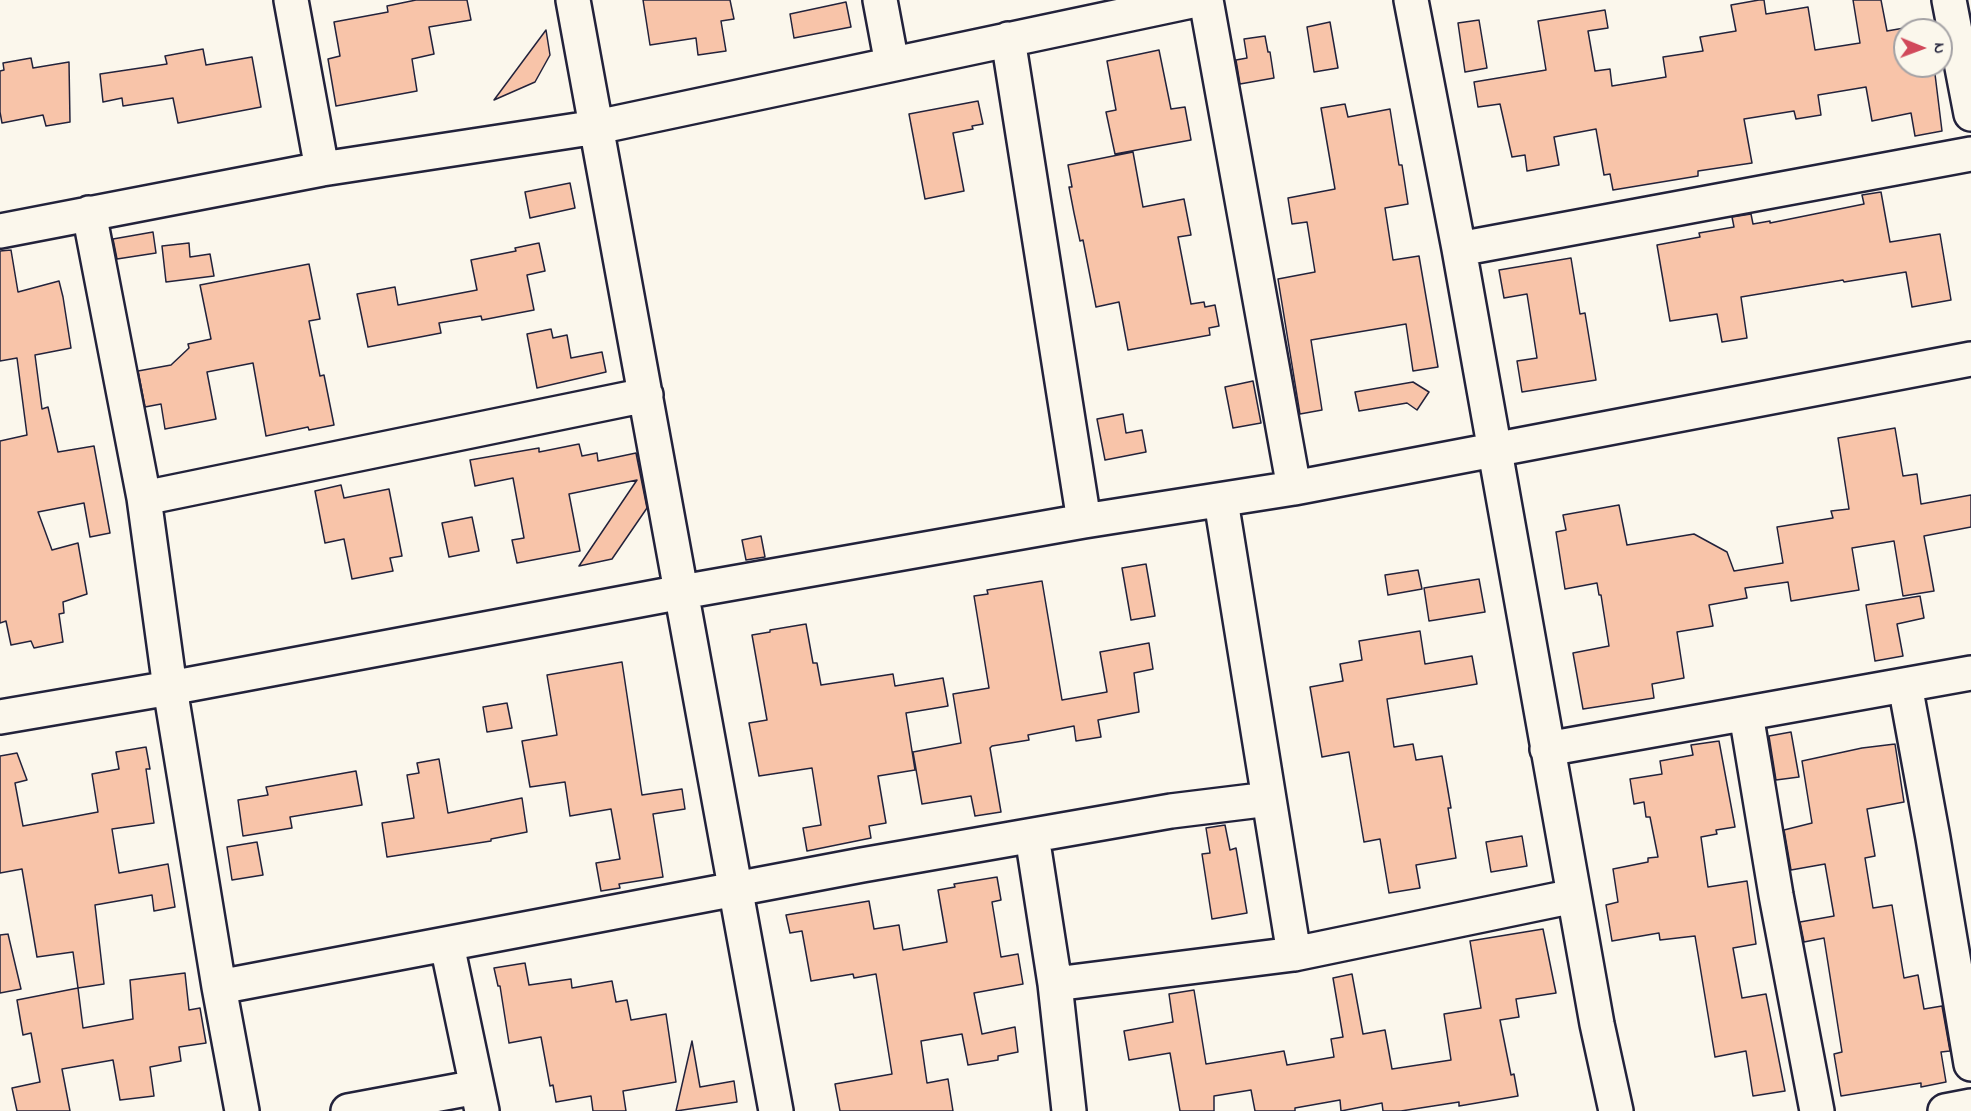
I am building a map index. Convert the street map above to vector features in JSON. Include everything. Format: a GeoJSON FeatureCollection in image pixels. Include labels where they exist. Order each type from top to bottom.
{"type":"FeatureCollection","features":[{"type":"Feature","properties":{"kind":"street"},"geometry":{"type":"LineString","coordinates":[[291,0],[322,169]]}},
{"type":"Feature","properties":{"kind":"street"},"geometry":{"type":"LineString","coordinates":[[573,0],[776,1111]]}},
{"type":"Feature","properties":{"kind":"street"},"geometry":{"type":"LineString","coordinates":[[880,0],[892,64]]}},
{"type":"Feature","properties":{"kind":"street"},"geometry":{"type":"LineString","coordinates":[[0,231],[322,169],[597,127],[1196,0]]}},
{"type":"Feature","properties":{"kind":"street"},"geometry":{"type":"LineString","coordinates":[[1206,0],[1294,488]]}},
{"type":"Feature","properties":{"kind":"street"},"geometry":{"type":"LineString","coordinates":[[1411,0],[1459,249],[1574,896],[1616,1111]]}},
{"type":"Feature","properties":{"kind":"street"},"geometry":{"type":"LineString","coordinates":[[1949,0],[1971,114]]}},
{"type":"Feature","properties":{"kind":"street"},"geometry":{"type":"LineString","coordinates":[[1008,39],[1084,521]]}},
{"type":"Feature","properties":{"kind":"street"},"geometry":{"type":"LineString","coordinates":[[1459,249],[1971,154]]}},
{"type":"Feature","properties":{"kind":"street"},"geometry":{"type":"LineString","coordinates":[[89,213],[144,498],[170,688],[219,987],[242,1111]]}},
{"type":"Feature","properties":{"kind":"street"},"geometry":{"type":"LineString","coordinates":[[0,717],[170,688],[682,592],[1084,521],[1294,488],[1971,359]]}},
{"type":"Feature","properties":{"kind":"street"},"geometry":{"type":"LineString","coordinates":[[144,498],[646,396]]}},
{"type":"Feature","properties":{"kind":"street"},"geometry":{"type":"LineString","coordinates":[[1221,501],[1294,954]]}},
{"type":"Feature","properties":{"kind":"street"},"geometry":{"type":"LineString","coordinates":[[1547,749],[1971,673]]}},
{"type":"Feature","properties":{"kind":"street"},"geometry":{"type":"LineString","coordinates":[[1905,685],[1971,1064]]}},
{"type":"Feature","properties":{"kind":"street"},"geometry":{"type":"LineString","coordinates":[[1746,714],[1776,895],[1817,1111]]}},
{"type":"Feature","properties":{"kind":"street"},"geometry":{"type":"LineString","coordinates":[[219,987],[862,865],[1171,811],[1269,799]]}},
{"type":"Feature","properties":{"kind":"street"},"geometry":{"type":"LineString","coordinates":[[1032,836],[1055,984],[1069,1111]]}},
{"type":"Feature","properties":{"kind":"street"},"geometry":{"type":"LineString","coordinates":[[1055,984],[1294,954],[1574,896]]}},
{"type":"Feature","properties":{"kind":"street"},"geometry":{"type":"LineString","coordinates":[[348,1111],[480,1099],[447,945]]}},
{"type":"Feature","properties":{"kind":"street"},"geometry":{"type":"LineString","coordinates":[[1945,1111],[1971,1106]]}},
{"type":"Feature","properties":{"kind":"building"},"geometry":{"type":"Polygon","coordinates":[[[416,0],[467,0],[471,20],[429,27],[434,54],[412,59],[417,91],[336,106],[328,59],[340,56],[334,22],[388,12],[387,6],[416,0]]]}},
{"type":"Feature","properties":{"kind":"building"},"geometry":{"type":"Polygon","coordinates":[[[643,0],[730,0],[734,19],[721,21],[726,51],[698,55],[696,38],[650,45],[643,0]]]}},
{"type":"Feature","properties":{"kind":"building"},"geometry":{"type":"Polygon","coordinates":[[[1764,0],[1766,14],[1808,7],[1815,50],[1860,43],[1853,0],[1881,0],[1887,31],[1893,30],[1893,78],[1935,78],[1942,131],[1915,136],[1911,113],[1872,121],[1866,87],[1818,95],[1821,115],[1796,119],[1794,111],[1744,119],[1752,163],[1698,171],[1698,176],[1613,190],[1610,174],[1604,175],[1596,129],[1554,137],[1559,165],[1527,171],[1525,155],[1512,157],[1500,104],[1478,107],[1474,82],[1546,70],[1538,21],[1605,10],[1608,28],[1588,31],[1595,71],[1610,69],[1612,86],[1666,77],[1663,57],[1703,51],[1700,37],[1736,31],[1731,5],[1764,0]]]}},
{"type":"Feature","properties":{"kind":"building"},"geometry":{"type":"Polygon","coordinates":[[[846,2],[851,27],[794,38],[790,14],[846,2]]]}},
{"type":"Feature","properties":{"kind":"building"},"geometry":{"type":"Polygon","coordinates":[[[1479,20],[1487,68],[1465,72],[1458,23],[1479,20]]]}},
{"type":"Feature","properties":{"kind":"building"},"geometry":{"type":"Polygon","coordinates":[[[1330,22],[1338,68],[1314,72],[1307,27],[1330,22]]]}},
{"type":"Feature","properties":{"kind":"building"},"geometry":{"type":"Polygon","coordinates":[[[546,30],[550,55],[535,82],[494,100],[546,30]]]}},
{"type":"Feature","properties":{"kind":"building"},"geometry":{"type":"Polygon","coordinates":[[[1265,36],[1274,78],[1240,84],[1236,60],[1247,58],[1244,39],[1265,36]]]}},
{"type":"Feature","properties":{"kind":"building"},"geometry":{"type":"Polygon","coordinates":[[[203,49],[206,65],[252,57],[261,107],[178,123],[173,98],[123,106],[122,98],[103,102],[100,74],[167,64],[165,56],[203,49]]]}},
{"type":"Feature","properties":{"kind":"building"},"geometry":{"type":"Polygon","coordinates":[[[1159,50],[1171,109],[1185,107],[1191,140],[1115,154],[1106,112],[1116,110],[1107,61],[1159,50]]]}},
{"type":"Feature","properties":{"kind":"building"},"geometry":{"type":"Polygon","coordinates":[[[31,58],[33,68],[69,62],[70,122],[46,126],[43,115],[2,123],[0,71],[4,70],[3,63],[31,58]]]}},
{"type":"Feature","properties":{"kind":"building"},"geometry":{"type":"Polygon","coordinates":[[[978,101],[983,124],[972,126],[973,129],[953,133],[964,191],[925,199],[909,114],[978,101]]]}},
{"type":"Feature","properties":{"kind":"building"},"geometry":{"type":"Polygon","coordinates":[[[1345,104],[1348,117],[1390,109],[1408,204],[1385,208],[1393,260],[1419,256],[1438,367],[1413,371],[1406,324],[1311,340],[1322,410],[1300,414],[1278,279],[1315,272],[1307,222],[1292,224],[1288,198],[1335,189],[1321,108],[1345,104]]]}},
{"type":"Feature","properties":{"kind":"building"},"geometry":{"type":"Polygon","coordinates":[[[1133,152],[1143,207],[1184,199],[1191,235],[1178,237],[1191,304],[1204,302],[1205,307],[1215,305],[1219,326],[1209,328],[1210,335],[1128,350],[1119,302],[1096,307],[1083,240],[1080,241],[1074,213],[1068,165],[1133,152]]]}},
{"type":"Feature","properties":{"kind":"building"},"geometry":{"type":"Polygon","coordinates":[[[570,183],[575,208],[530,218],[525,192],[570,183]]]}},
{"type":"Feature","properties":{"kind":"building"},"geometry":{"type":"Polygon","coordinates":[[[1881,192],[1890,242],[1940,234],[1951,300],[1912,307],[1906,272],[1741,297],[1747,338],[1722,342],[1717,314],[1670,321],[1657,245],[1700,237],[1699,233],[1734,227],[1732,217],[1751,214],[1753,224],[1770,221],[1770,223],[1864,204],[1862,195],[1881,192]]]}},
{"type":"Feature","properties":{"kind":"building"},"geometry":{"type":"Polygon","coordinates":[[[153,232],[156,253],[117,259],[113,239],[153,232]]]}},
{"type":"Feature","properties":{"kind":"building"},"geometry":{"type":"Polygon","coordinates":[[[189,243],[190,257],[210,254],[214,276],[166,282],[162,246],[189,243]]]}},
{"type":"Feature","properties":{"kind":"building"},"geometry":{"type":"Polygon","coordinates":[[[539,243],[545,271],[527,275],[534,310],[482,320],[481,316],[439,323],[441,333],[368,347],[357,294],[395,287],[398,305],[477,290],[471,260],[516,251],[515,248],[539,243]]]}},
{"type":"Feature","properties":{"kind":"building"},"geometry":{"type":"Polygon","coordinates":[[[11,250],[18,292],[59,281],[71,348],[35,355],[42,409],[48,407],[58,452],[94,446],[110,533],[90,537],[84,503],[38,512],[52,550],[78,543],[87,594],[63,602],[64,613],[59,614],[63,642],[34,648],[31,641],[11,645],[6,621],[0,623],[0,441],[27,435],[17,358],[0,361],[0,251],[11,250]]]}},
{"type":"Feature","properties":{"kind":"building"},"geometry":{"type":"Polygon","coordinates":[[[1571,258],[1580,314],[1585,313],[1596,380],[1522,392],[1517,361],[1537,358],[1527,294],[1504,298],[1499,270],[1571,258]]]}},
{"type":"Feature","properties":{"kind":"building"},"geometry":{"type":"Polygon","coordinates":[[[309,264],[320,319],[309,321],[320,376],[324,375],[334,425],[309,430],[308,427],[266,436],[253,363],[207,372],[216,419],[165,429],[161,404],[145,407],[138,371],[171,365],[189,348],[188,344],[211,339],[200,285],[309,264]]]}},
{"type":"Feature","properties":{"kind":"building"},"geometry":{"type":"Polygon","coordinates":[[[551,329],[553,338],[567,335],[571,358],[602,352],[606,372],[537,388],[527,334],[551,329]]]}},
{"type":"Feature","properties":{"kind":"building"},"geometry":{"type":"Polygon","coordinates":[[[1253,381],[1261,423],[1233,428],[1225,387],[1253,381]]]}},
{"type":"Feature","properties":{"kind":"building"},"geometry":{"type":"Polygon","coordinates":[[[1413,382],[1429,392],[1417,410],[1407,403],[1359,411],[1355,392],[1413,382]]]}},
{"type":"Feature","properties":{"kind":"building"},"geometry":{"type":"Polygon","coordinates":[[[1123,414],[1126,433],[1142,430],[1146,452],[1105,460],[1097,419],[1123,414]]]}},
{"type":"Feature","properties":{"kind":"building"},"geometry":{"type":"Polygon","coordinates":[[[1895,428],[1903,476],[1917,474],[1921,504],[1971,495],[1971,527],[1924,536],[1934,591],[1903,596],[1894,541],[1852,548],[1859,590],[1791,601],[1788,582],[1745,588],[1747,598],[1709,605],[1713,626],[1677,632],[1684,678],[1652,684],[1654,698],[1583,709],[1573,653],[1609,646],[1597,583],[1565,589],[1556,532],[1566,530],[1563,515],[1619,505],[1627,545],[1694,534],[1727,552],[1734,571],[1783,563],[1777,527],[1833,518],[1831,511],[1849,509],[1838,438],[1895,428]]]}},
{"type":"Feature","properties":{"kind":"building"},"geometry":{"type":"Polygon","coordinates":[[[579,444],[582,456],[597,453],[598,461],[636,453],[647,508],[612,559],[579,566],[637,480],[569,494],[580,551],[517,563],[512,540],[524,538],[513,478],[475,486],[470,460],[539,448],[539,452],[579,444]]]}},
{"type":"Feature","properties":{"kind":"building"},"geometry":{"type":"Polygon","coordinates":[[[341,485],[344,498],[389,489],[402,556],[390,558],[393,571],[352,579],[344,539],[325,543],[315,491],[341,485]]]}},
{"type":"Feature","properties":{"kind":"building"},"geometry":{"type":"Polygon","coordinates":[[[472,517],[479,551],[449,557],[442,523],[472,517]]]}},
{"type":"Feature","properties":{"kind":"building"},"geometry":{"type":"Polygon","coordinates":[[[761,536],[765,557],[746,560],[742,540],[761,536]]]}},
{"type":"Feature","properties":{"kind":"building"},"geometry":{"type":"Polygon","coordinates":[[[1146,564],[1155,616],[1131,620],[1122,568],[1146,564]]]}},
{"type":"Feature","properties":{"kind":"building"},"geometry":{"type":"Polygon","coordinates":[[[1418,570],[1422,589],[1388,595],[1385,575],[1418,570]]]}},
{"type":"Feature","properties":{"kind":"building"},"geometry":{"type":"Polygon","coordinates":[[[1479,579],[1485,612],[1429,621],[1424,588],[1479,579]]]}},
{"type":"Feature","properties":{"kind":"building"},"geometry":{"type":"Polygon","coordinates":[[[1042,581],[1062,700],[1107,692],[1100,652],[1149,643],[1153,669],[1134,673],[1139,712],[1098,720],[1101,737],[1076,741],[1074,726],[1028,735],[1029,740],[992,746],[990,748],[1001,812],[975,816],[971,796],[922,804],[913,752],[961,743],[953,694],[989,688],[974,596],[988,594],[987,590],[1042,581]]]}},
{"type":"Feature","properties":{"kind":"building"},"geometry":{"type":"Polygon","coordinates":[[[1920,596],[1924,618],[1897,624],[1903,656],[1875,661],[1866,605],[1920,596]]]}},
{"type":"Feature","properties":{"kind":"building"},"geometry":{"type":"Polygon","coordinates":[[[806,624],[813,663],[817,663],[821,685],[893,674],[895,686],[943,678],[948,706],[906,713],[915,770],[878,776],[886,823],[869,826],[871,838],[807,851],[803,828],[821,825],[812,768],[759,776],[749,723],[767,720],[752,635],[806,624]]]}},
{"type":"Feature","properties":{"kind":"building"},"geometry":{"type":"Polygon","coordinates":[[[1420,631],[1425,664],[1472,656],[1477,684],[1387,699],[1394,747],[1413,744],[1416,760],[1442,756],[1451,808],[1448,808],[1456,858],[1416,865],[1420,888],[1389,893],[1380,839],[1364,842],[1349,752],[1322,757],[1310,687],[1343,681],[1340,664],[1362,660],[1359,641],[1420,631]]]}},
{"type":"Feature","properties":{"kind":"building"},"geometry":{"type":"Polygon","coordinates":[[[622,662],[642,795],[682,789],[685,809],[653,814],[663,877],[619,884],[620,888],[601,891],[596,863],[620,859],[611,809],[570,816],[565,782],[530,787],[522,741],[557,735],[547,675],[622,662]]]}},
{"type":"Feature","properties":{"kind":"building"},"geometry":{"type":"Polygon","coordinates":[[[507,703],[512,728],[487,732],[483,707],[507,703]]]}},
{"type":"Feature","properties":{"kind":"building"},"geometry":{"type":"Polygon","coordinates":[[[1791,732],[1799,777],[1776,780],[1769,736],[1791,732]]]}},
{"type":"Feature","properties":{"kind":"building"},"geometry":{"type":"Polygon","coordinates":[[[1719,741],[1735,827],[1716,830],[1717,834],[1701,837],[1708,887],[1747,881],[1756,944],[1733,948],[1742,998],[1766,994],[1785,1091],[1753,1096],[1746,1051],[1715,1057],[1695,936],[1660,940],[1659,933],[1612,941],[1606,905],[1618,902],[1613,869],[1648,862],[1648,858],[1658,857],[1650,817],[1646,817],[1644,802],[1634,804],[1630,779],[1662,774],[1660,761],[1693,755],[1691,745],[1719,741]]]}},
{"type":"Feature","properties":{"kind":"building"},"geometry":{"type":"Polygon","coordinates":[[[1895,744],[1904,802],[1867,809],[1875,856],[1865,858],[1873,908],[1892,905],[1904,978],[1918,975],[1924,1009],[1942,1006],[1950,1051],[1941,1052],[1946,1082],[1921,1087],[1921,1083],[1841,1096],[1834,1054],[1842,1052],[1824,938],[1804,942],[1800,922],[1834,916],[1825,864],[1791,870],[1784,830],[1812,823],[1802,761],[1862,748],[1895,744]]]}},
{"type":"Feature","properties":{"kind":"building"},"geometry":{"type":"Polygon","coordinates":[[[146,747],[150,769],[146,769],[154,823],[112,829],[119,873],[168,864],[175,907],[154,911],[152,895],[95,905],[104,984],[78,988],[73,952],[37,957],[22,869],[0,873],[0,756],[17,753],[27,780],[15,783],[23,826],[98,812],[92,774],[119,769],[116,752],[146,747]]]}},
{"type":"Feature","properties":{"kind":"building"},"geometry":{"type":"Polygon","coordinates":[[[439,759],[448,813],[522,798],[527,832],[491,839],[491,841],[387,857],[382,823],[414,818],[407,775],[419,773],[417,763],[439,759]]]}},
{"type":"Feature","properties":{"kind":"building"},"geometry":{"type":"Polygon","coordinates":[[[356,771],[362,805],[290,817],[292,828],[243,836],[238,800],[268,795],[266,787],[356,771]]]}},
{"type":"Feature","properties":{"kind":"building"},"geometry":{"type":"Polygon","coordinates":[[[1225,825],[1230,850],[1236,848],[1247,913],[1212,919],[1202,854],[1210,853],[1206,828],[1225,825]]]}},
{"type":"Feature","properties":{"kind":"building"},"geometry":{"type":"Polygon","coordinates":[[[1522,836],[1527,866],[1491,872],[1486,842],[1522,836]]]}},
{"type":"Feature","properties":{"kind":"building"},"geometry":{"type":"Polygon","coordinates":[[[257,842],[263,875],[232,880],[227,847],[257,842]]]}},
{"type":"Feature","properties":{"kind":"building"},"geometry":{"type":"Polygon","coordinates":[[[997,877],[1001,900],[992,902],[1001,957],[1018,954],[1023,984],[974,993],[982,1034],[1015,1027],[1018,1052],[998,1056],[998,1060],[968,1065],[962,1034],[921,1041],[927,1083],[948,1079],[953,1111],[840,1111],[835,1084],[892,1074],[876,974],[854,978],[853,974],[811,981],[802,931],[790,933],[786,915],[869,901],[874,929],[899,925],[903,950],[947,942],[938,890],[955,887],[954,884],[997,877]]]}},
{"type":"Feature","properties":{"kind":"building"},"geometry":{"type":"Polygon","coordinates":[[[1543,929],[1556,993],[1516,999],[1519,1017],[1500,1020],[1511,1075],[1514,1074],[1518,1096],[1459,1106],[1459,1102],[1401,1111],[1383,1111],[1382,1103],[1341,1111],[1340,1100],[1295,1108],[1295,1111],[1255,1111],[1251,1090],[1214,1096],[1214,1111],[1180,1111],[1170,1053],[1129,1060],[1124,1031],[1173,1022],[1169,994],[1194,990],[1206,1064],[1284,1051],[1287,1065],[1334,1057],[1331,1039],[1343,1037],[1333,978],[1352,974],[1363,1034],[1385,1030],[1392,1069],[1451,1060],[1444,1014],[1481,1008],[1470,941],[1543,929]]]}},
{"type":"Feature","properties":{"kind":"building"},"geometry":{"type":"Polygon","coordinates":[[[8,934],[21,989],[0,993],[0,935],[8,934]]]}},
{"type":"Feature","properties":{"kind":"building"},"geometry":{"type":"Polygon","coordinates":[[[525,963],[529,985],[571,979],[572,988],[612,981],[616,1002],[627,1000],[631,1020],[666,1014],[676,1082],[623,1091],[626,1111],[593,1111],[591,1096],[556,1102],[553,1085],[550,1086],[541,1037],[509,1043],[500,986],[498,986],[494,968],[525,963]]]}},
{"type":"Feature","properties":{"kind":"building"},"geometry":{"type":"Polygon","coordinates":[[[185,973],[189,1010],[200,1008],[206,1043],[179,1047],[181,1061],[150,1067],[154,1096],[120,1100],[113,1060],[62,1069],[70,1111],[17,1111],[12,1088],[40,1082],[31,1033],[23,1035],[17,1000],[78,988],[83,1028],[133,1019],[130,980],[185,973]]]}},
{"type":"Feature","properties":{"kind":"building"},"geometry":{"type":"Polygon","coordinates":[[[692,1041],[700,1087],[734,1081],[737,1102],[676,1111],[692,1041]]]}}]}
